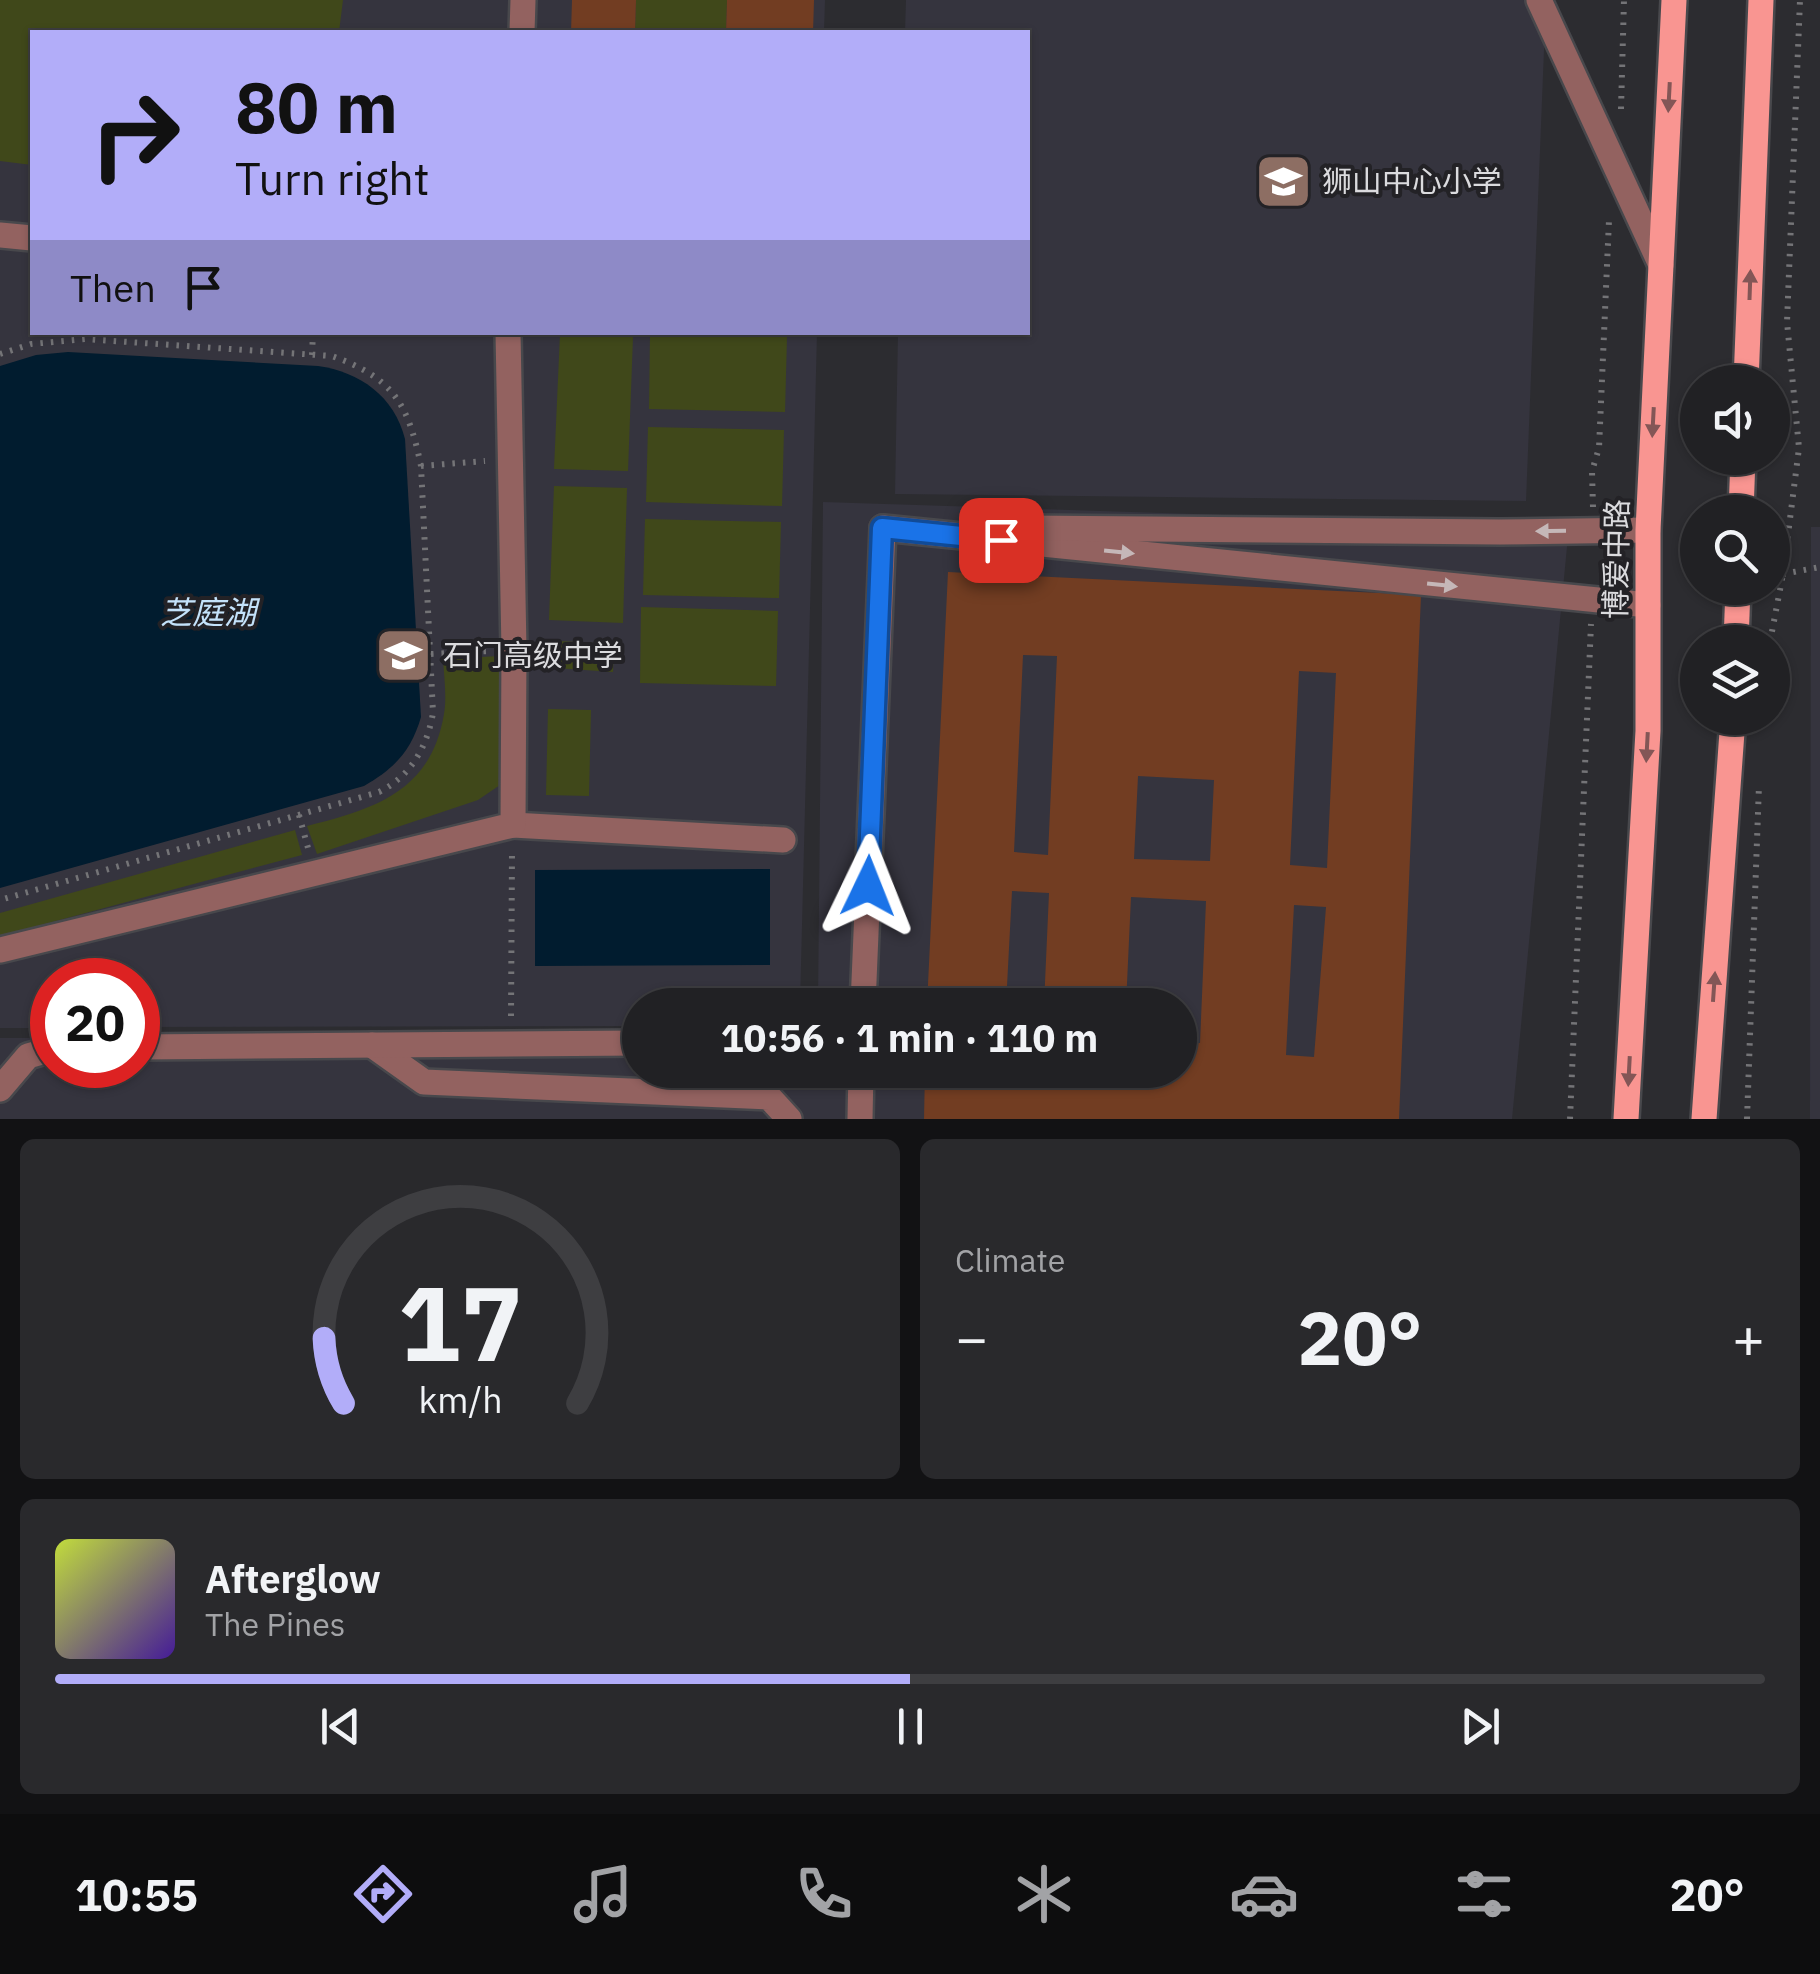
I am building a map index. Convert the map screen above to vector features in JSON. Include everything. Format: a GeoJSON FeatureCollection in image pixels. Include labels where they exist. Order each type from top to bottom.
{"type":"FeatureCollection","features":[{"type":"Feature","properties":{"kind":"main road","name":"博爱中路"},"geometry":{"type":"LineString","coordinates":[[1626,1119],[1648,730],[1648,530],[1674,0]]}},
{"type":"Feature","properties":{"kind":"main road"},"geometry":{"type":"LineString","coordinates":[[1747,365],[1760,0]]}},
{"type":"Feature","properties":{"kind":"main road"},"geometry":{"type":"LineString","coordinates":[[1704,1119],[1732,735]]}},
{"type":"Feature","properties":{"kind":"street"},"geometry":{"type":"LineString","coordinates":[[522,30],[524,0]]}},
{"type":"Feature","properties":{"kind":"street"},"geometry":{"type":"LineString","coordinates":[[1539,0],[1661,265]]}},
{"type":"Feature","properties":{"kind":"street"},"geometry":{"type":"LineString","coordinates":[[0,235],[30,238]]}},
{"type":"Feature","properties":{"kind":"street"},"geometry":{"type":"LineString","coordinates":[[508,335],[514,650],[512,825]]}},
{"type":"Feature","properties":{"kind":"street"},"geometry":{"type":"LineString","coordinates":[[882,528],[1648,530]]}},
{"type":"Feature","properties":{"kind":"street"},"geometry":{"type":"LineString","coordinates":[[882,528],[1648,606]]}},
{"type":"Feature","properties":{"kind":"street"},"geometry":{"type":"LineString","coordinates":[[864,988],[882,528]]}},
{"type":"Feature","properties":{"kind":"street"},"geometry":{"type":"LineString","coordinates":[[0,950],[512,825],[783,840]]}},
{"type":"Feature","properties":{"kind":"street"},"geometry":{"type":"LineString","coordinates":[[160,1047],[622,1043]]}},
{"type":"Feature","properties":{"kind":"street"},"geometry":{"type":"LineString","coordinates":[[372,1045],[424,1082],[769,1097],[789,1119]]}},
{"type":"Feature","properties":{"kind":"street"},"geometry":{"type":"LineString","coordinates":[[0,1089],[30,1055]]}},
{"type":"Feature","properties":{"kind":"street"},"geometry":{"type":"LineString","coordinates":[[860,1119],[861,1088]]}},
{"type":"Feature","properties":{"kind":"path"},"geometry":{"type":"LineString","coordinates":[[1620,125],[1624,0]]}},
{"type":"Feature","properties":{"kind":"path"},"geometry":{"type":"LineString","coordinates":[[1790,519],[1799,448],[1787,322],[1800,0]]}},
{"type":"Feature","properties":{"kind":"path"},"geometry":{"type":"LineString","coordinates":[[1592,471],[1599,448],[1610,216]]}},
{"type":"Feature","properties":{"kind":"path"},"geometry":{"type":"LineString","coordinates":[[312,354],[313,335]]}},
{"type":"Feature","properties":{"kind":"path"},"geometry":{"type":"LineString","coordinates":[[0,354],[32,344],[85,336],[332,356],[366,368],[397,396],[414,429],[421,466],[434,712],[429,739],[398,783],[379,792],[0,900]]}},
{"type":"Feature","properties":{"kind":"path"},"geometry":{"type":"LineString","coordinates":[[421,466],[511,459]]}},
{"type":"Feature","properties":{"kind":"path"},"geometry":{"type":"LineString","coordinates":[[1790,573],[1820,567]]}},
{"type":"Feature","properties":{"kind":"path"},"geometry":{"type":"LineString","coordinates":[[1570,1119],[1591,626]]}},
{"type":"Feature","properties":{"kind":"path"},"geometry":{"type":"LineString","coordinates":[[431,654],[514,650]]}},
{"type":"Feature","properties":{"kind":"path"},"geometry":{"type":"LineString","coordinates":[[511,1016],[512,825]]}},
{"type":"Feature","properties":{"kind":"path"},"geometry":{"type":"LineString","coordinates":[[1748,1119],[1756,856]]}},
{"type":"Feature","properties":{"kind":"shaded area","name":"石门高级中学"},"geometry":{"type":"Polygon","coordinates":[[[0,0],[825,0],[824,30],[30,30],[30,335],[817,335],[800,988],[622,988],[622,1026],[160,1027],[160,958],[30,958],[30,1028],[0,1028],[0,0]]]}},
{"type":"Feature","properties":{"kind":"shaded area","name":"狮山中心小学"},"geometry":{"type":"Polygon","coordinates":[[[906,0],[1546,0],[1526,501],[895,494],[898,335],[1030,335],[1030,30],[905,30],[906,0]]]}},
{"type":"Feature","properties":{"kind":"shaded area"},"geometry":{"type":"Polygon","coordinates":[[[823,502],[1569,526],[1512,1119],[0,1119],[0,1038],[30,1038],[30,1088],[160,1088],[160,1039],[622,1042],[622,1088],[1197,1088],[1197,988],[818,988],[823,502]]]}},
{"type":"Feature","properties":{"kind":"shaded area"},"geometry":{"type":"Polygon","coordinates":[[[1811,527],[1820,527],[1820,1119],[1810,1119],[1811,527]]]}},
{"type":"Feature","properties":{"kind":"green space"},"geometry":{"type":"Polygon","coordinates":[[[0,0],[343,0],[339,30],[30,30],[30,165],[0,161],[0,0]]]}},
{"type":"Feature","properties":{"kind":"green space"},"geometry":{"type":"Polygon","coordinates":[[[636,0],[727,0],[726,30],[635,30],[636,0]]]}},
{"type":"Feature","properties":{"kind":"green space"},"geometry":{"type":"Polygon","coordinates":[[[560,335],[633,337],[628,471],[554,469],[560,335]]]}},
{"type":"Feature","properties":{"kind":"green space"},"geometry":{"type":"Polygon","coordinates":[[[650,335],[787,337],[785,412],[649,409],[650,335]]]}},
{"type":"Feature","properties":{"kind":"green space"},"geometry":{"type":"Polygon","coordinates":[[[648,427],[784,430],[782,506],[646,502],[648,427]]]}},
{"type":"Feature","properties":{"kind":"green space"},"geometry":{"type":"Polygon","coordinates":[[[554,486],[627,488],[623,623],[549,620],[554,486]]]}},
{"type":"Feature","properties":{"kind":"green space"},"geometry":{"type":"Polygon","coordinates":[[[645,519],[781,522],[779,598],[643,595],[645,519]]]}},
{"type":"Feature","properties":{"kind":"green space"},"geometry":{"type":"Polygon","coordinates":[[[641,607],[778,611],[776,686],[640,683],[641,607]]]}},
{"type":"Feature","properties":{"kind":"green space"},"geometry":{"type":"Polygon","coordinates":[[[558,641],[614,644],[613,672],[556,668],[558,641]]]}},
{"type":"Feature","properties":{"kind":"green space"},"geometry":{"type":"Polygon","coordinates":[[[500,656],[500,785],[478,800],[317,854],[307,826],[376,804],[413,779],[427,762],[444,714],[443,659],[500,656]]]}},
{"type":"Feature","properties":{"kind":"green space"},"geometry":{"type":"Polygon","coordinates":[[[548,709],[591,710],[589,796],[546,795],[548,709]]]}},
{"type":"Feature","properties":{"kind":"green space"},"geometry":{"type":"Polygon","coordinates":[[[295,830],[302,855],[0,936],[0,913],[295,830]]]}},
{"type":"Feature","properties":{"kind":"water","name":"芝庭湖"},"geometry":{"type":"Polygon","coordinates":[[[68,352],[318,366],[361,380],[384,399],[405,439],[421,717],[400,758],[364,786],[0,888],[0,366],[36,355],[68,352]]]}},
{"type":"Feature","properties":{"kind":"water"},"geometry":{"type":"Polygon","coordinates":[[[770,869],[770,965],[535,966],[535,870],[770,869]]]}},
{"type":"Feature","properties":{"kind":"building"},"geometry":{"type":"Polygon","coordinates":[[[572,0],[636,0],[635,30],[571,30],[572,0]]]}},
{"type":"Feature","properties":{"kind":"building"},"geometry":{"type":"Polygon","coordinates":[[[727,0],[814,0],[813,30],[726,30],[727,0]]]}},
{"type":"Feature","properties":{"kind":"building"},"geometry":{"type":"Polygon","coordinates":[[[948,572],[1421,595],[1399,1119],[924,1119],[925,1088],[1197,1088],[1206,901],[1131,897],[1127,988],[1045,988],[1049,893],[1012,891],[1007,988],[928,988],[948,572]],[[1023,655],[1014,852],[1048,855],[1057,656],[1023,655]],[[1299,671],[1290,865],[1327,868],[1336,673],[1299,671]],[[1138,776],[1134,859],[1210,861],[1214,780],[1138,776]],[[1294,905],[1286,1055],[1314,1057],[1326,907],[1294,905]]]}},
{"type":"Feature","properties":{"kind":"place","name":"狮山中心小学"},"geometry":{"type":"Point","coordinates":[1283,182]}},
{"type":"Feature","properties":{"kind":"place","name":"石门高级中学"},"geometry":{"type":"Point","coordinates":[404,656]}},
{"type":"Feature","properties":{"kind":"route"},"geometry":{"type":"LineString","coordinates":[[868,886],[882,528],[1001,540]]}}]}
